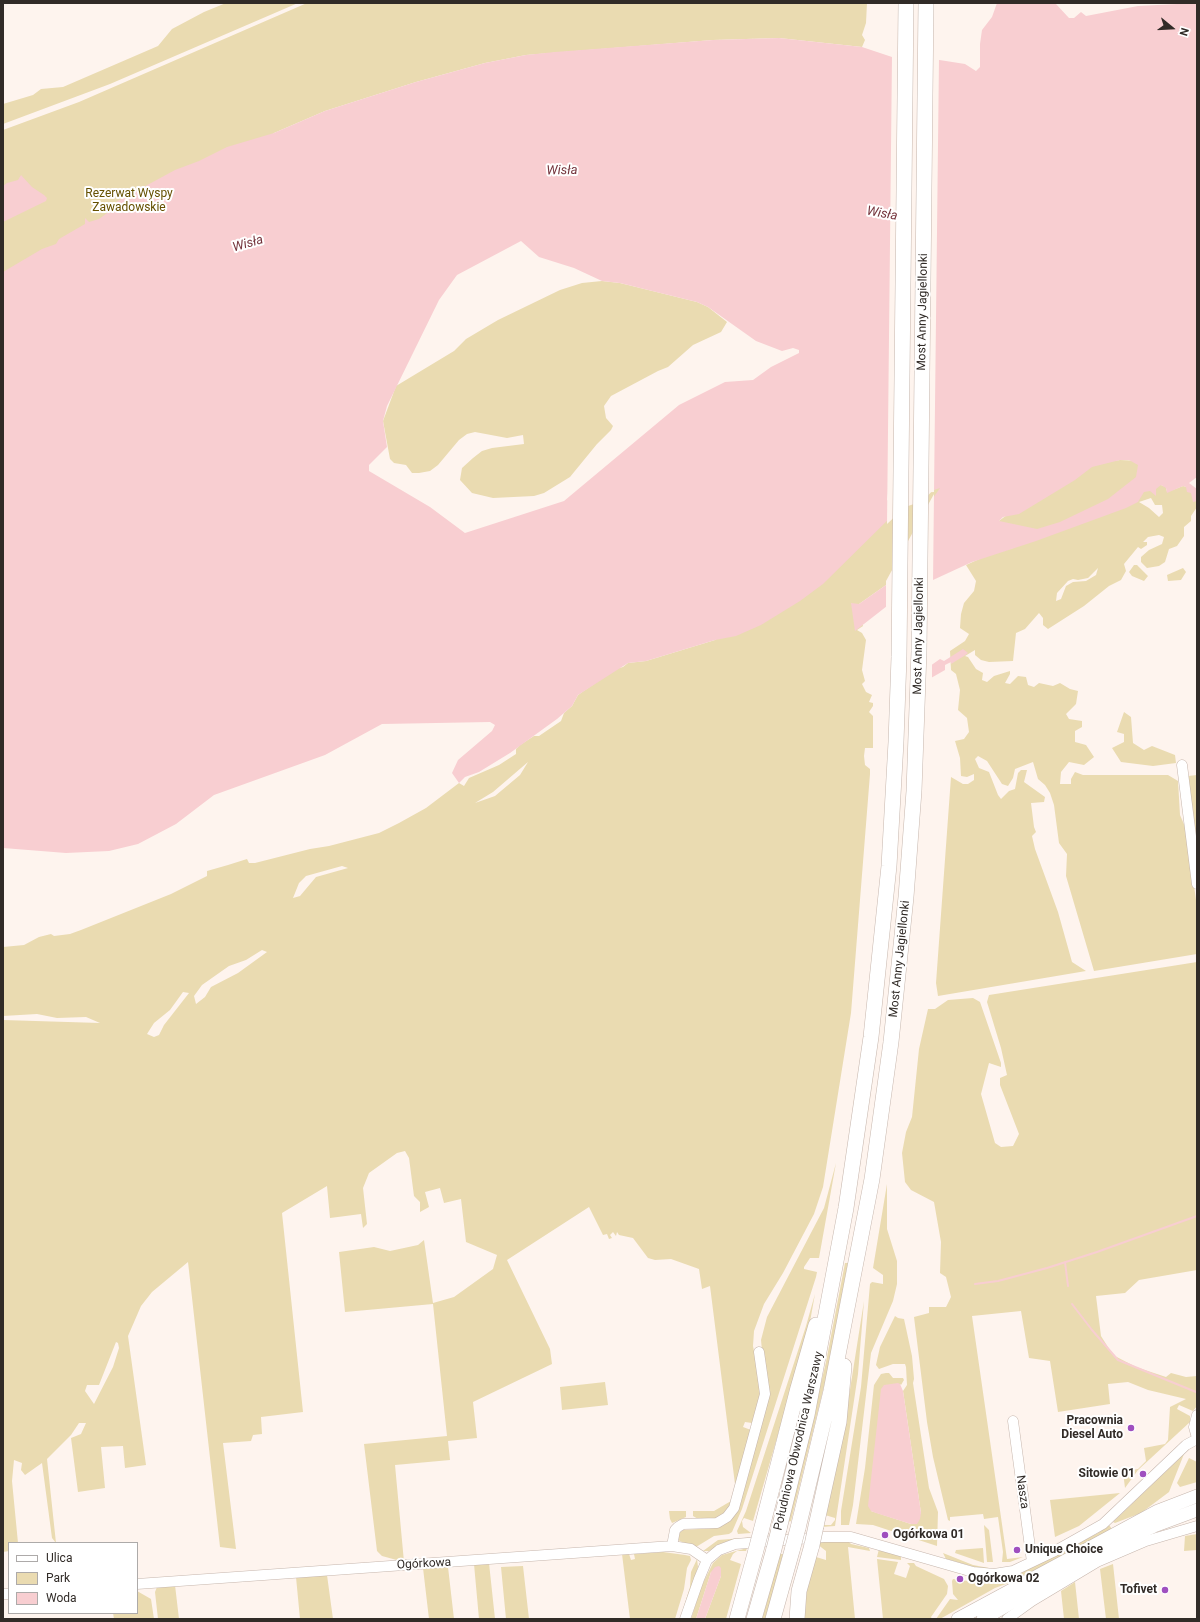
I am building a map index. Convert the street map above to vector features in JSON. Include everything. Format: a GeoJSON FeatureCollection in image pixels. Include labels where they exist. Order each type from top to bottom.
{"type":"FeatureCollection","features":[{"type":"Feature","properties":{"kind":"highway","name":"Most Anny Jagiellonki"},"geometry":{"type":"LineString","coordinates":[[837,1261],[857,1141],[871,1037],[882,939],[894,777],[900,592],[906,3]]}},
{"type":"Feature","properties":{"kind":"highway","name":"Most Anny Jagiellonki"},"geometry":{"type":"LineString","coordinates":[[857,1265],[872,1179],[894,1021],[906,897],[914,791],[919,651],[926,3]]}},
{"type":"Feature","properties":{"kind":"highway","name":"Południowa Obwodnica Warszawy"},"geometry":{"type":"LineString","coordinates":[[754,1619],[774,1549],[807,1416],[837,1261]]}},
{"type":"Feature","properties":{"kind":"highway"},"geometry":{"type":"LineString","coordinates":[[737,1617],[798,1388],[837,1261]]}},
{"type":"Feature","properties":{"kind":"highway","name":"Południowa Obwodnica Warszawy"},"geometry":{"type":"LineString","coordinates":[[773,1619],[798,1528],[824,1421],[857,1265]]}},
{"type":"Feature","properties":{"kind":"highway"},"geometry":{"type":"LineString","coordinates":[[797,1619],[798,1595],[812,1545],[839,1422],[842,1399],[845,1326]]}},
{"type":"Feature","properties":{"kind":"main road"},"geometry":{"type":"LineString","coordinates":[[958,1619],[1158,1511],[1197,1496]]}},
{"type":"Feature","properties":{"kind":"main road"},"geometry":{"type":"LineString","coordinates":[[983,1619],[1106,1548],[1163,1522],[1197,1510]]}},
{"type":"Feature","properties":{"kind":"street"},"geometry":{"type":"LineString","coordinates":[[1182,765],[1197,884]]}},
{"type":"Feature","properties":{"kind":"street"},"geometry":{"type":"LineString","coordinates":[[672,1546],[675,1530],[678,1527],[683,1524],[717,1523],[727,1517],[734,1508],[765,1394],[760,1352]]}},
{"type":"Feature","properties":{"kind":"street"},"geometry":{"type":"LineString","coordinates":[[685,1619],[707,1560],[720,1550],[735,1544],[840,1536],[876,1542],[983,1574],[1006,1573],[1032,1562],[1092,1532],[1108,1520],[1186,1445],[1197,1438],[1194,1427],[1197,1415]]}},
{"type":"Feature","properties":{"kind":"street","name":"Nasza"},"geometry":{"type":"LineString","coordinates":[[1013,1422],[1032,1562]]}},
{"type":"Feature","properties":{"kind":"street"},"geometry":{"type":"LineString","coordinates":[[1007,1619],[1026,1605],[1097,1562],[1146,1541],[1197,1526]]}},
{"type":"Feature","properties":{"kind":"street","name":"Ogórkowa"},"geometry":{"type":"LineString","coordinates":[[138,1584],[672,1546],[691,1550],[707,1560]]}},
{"type":"Feature","properties":{"kind":"green space"},"geometry":{"type":"Polygon","coordinates":[[[226,3],[298,3],[110,84],[3,124],[3,104],[33,95],[41,89],[63,87],[158,46],[172,29],[204,12],[226,3]]]}},
{"type":"Feature","properties":{"kind":"green space","name":"Rezerwat Wyspy Zawadowskie"},"geometry":{"type":"Polygon","coordinates":[[[307,3],[867,3],[866,23],[862,35],[865,40],[862,47],[779,38],[713,40],[526,55],[485,63],[416,82],[325,111],[274,133],[3,355],[3,130],[79,102],[307,3]]]}},
{"type":"Feature","properties":{"kind":"green space"},"geometry":{"type":"Polygon","coordinates":[[[602,281],[620,283],[697,302],[708,307],[727,322],[721,332],[693,345],[668,367],[611,396],[604,406],[606,418],[613,426],[611,430],[597,444],[570,477],[544,493],[534,496],[493,498],[472,493],[460,480],[462,468],[482,451],[492,448],[524,444],[523,435],[507,438],[475,432],[467,434],[459,440],[438,465],[430,471],[419,473],[412,473],[406,465],[394,463],[390,459],[383,421],[396,386],[454,351],[466,339],[498,320],[560,290],[582,283],[602,281]]]}},
{"type":"Feature","properties":{"kind":"green space"},"geometry":{"type":"Polygon","coordinates":[[[1120,460],[1142,461],[1161,485],[1166,487],[1167,492],[1183,486],[1187,487],[1197,501],[1197,507],[1191,516],[1191,521],[1184,527],[1184,536],[1177,546],[1169,549],[1165,562],[1159,566],[1147,568],[1141,562],[1141,557],[1149,550],[1162,544],[1164,537],[1159,535],[1148,537],[1143,542],[1147,542],[1147,545],[1141,549],[1138,547],[1124,564],[1126,571],[1121,580],[1109,586],[1084,606],[1048,629],[1043,625],[1043,618],[1039,613],[1025,629],[1016,633],[1013,661],[989,662],[981,660],[975,655],[975,650],[965,656],[968,657],[976,669],[983,673],[982,680],[987,682],[994,676],[1010,671],[1005,683],[1010,684],[1018,676],[1026,677],[1028,685],[1034,687],[1039,683],[1053,686],[1060,683],[1070,689],[1078,691],[1076,704],[1066,714],[1069,719],[1082,721],[1082,727],[1075,731],[1075,742],[1086,745],[1094,757],[1084,765],[1069,762],[1061,772],[1060,784],[1071,784],[1071,779],[1075,772],[1083,775],[1168,775],[1178,781],[1180,815],[1186,829],[1197,907],[1197,954],[1094,971],[1066,876],[1067,854],[1059,843],[1054,805],[1050,793],[1045,785],[1038,779],[1033,762],[1015,769],[1013,778],[1008,786],[1002,784],[987,761],[978,756],[975,759],[979,768],[989,772],[1001,799],[1009,791],[1015,789],[1018,773],[1021,770],[1027,770],[1024,782],[1045,797],[1044,802],[1031,803],[1036,832],[1032,836],[1035,849],[1058,912],[1072,962],[1086,971],[938,996],[936,983],[951,777],[963,784],[968,784],[974,780],[974,774],[967,777],[961,776],[960,758],[955,741],[964,739],[969,732],[967,718],[958,710],[960,690],[956,674],[951,670],[950,651],[965,641],[969,634],[960,628],[961,614],[964,603],[974,591],[976,581],[966,565],[986,556],[1013,548],[984,532],[1073,466],[1120,460]],[[1151,498],[1139,502],[1159,517],[1163,513],[1162,505],[1155,505],[1151,498]],[[1098,568],[1088,578],[1078,580],[1073,579],[1068,581],[1057,593],[1056,601],[1061,599],[1066,586],[1073,582],[1086,581],[1096,575],[1098,568]]]}},
{"type":"Feature","properties":{"kind":"green space"},"geometry":{"type":"Polygon","coordinates":[[[973,464],[886,585],[859,604],[863,626],[857,630],[862,633],[866,640],[862,670],[865,681],[862,684],[866,692],[872,695],[869,702],[873,703],[873,706],[869,712],[873,716],[873,748],[865,748],[864,756],[865,765],[870,769],[870,774],[851,1013],[823,1187],[814,1214],[783,1273],[764,1304],[754,1331],[753,1346],[761,1387],[757,1412],[752,1423],[745,1422],[743,1427],[751,1430],[736,1492],[710,1286],[702,1289],[699,1269],[671,1259],[655,1260],[648,1258],[633,1238],[619,1235],[617,1232],[616,1236],[613,1232],[610,1235],[612,1238],[609,1239],[607,1234],[603,1235],[589,1207],[507,1260],[550,1349],[552,1364],[473,1402],[477,1438],[448,1441],[450,1460],[395,1465],[404,1562],[382,1556],[377,1551],[364,1444],[447,1436],[433,1304],[345,1312],[339,1252],[374,1247],[390,1251],[418,1245],[424,1240],[433,1303],[454,1297],[493,1269],[497,1255],[466,1242],[461,1199],[444,1203],[440,1188],[425,1192],[429,1207],[420,1212],[420,1202],[414,1196],[409,1158],[405,1151],[397,1153],[369,1173],[363,1188],[367,1224],[363,1228],[361,1214],[330,1218],[327,1186],[282,1213],[303,1412],[261,1417],[262,1434],[253,1435],[251,1441],[223,1443],[236,1549],[220,1547],[188,1262],[152,1292],[141,1306],[128,1336],[146,1465],[125,1468],[123,1446],[101,1447],[105,1488],[78,1492],[71,1438],[81,1434],[86,1423],[79,1423],[71,1435],[47,1459],[55,1542],[52,1538],[42,1463],[25,1475],[21,1470],[22,1463],[14,1460],[12,1481],[18,1542],[8,1542],[8,1551],[3,1552],[3,1020],[100,1023],[86,1017],[57,1018],[37,1014],[3,1016],[3,947],[24,945],[39,937],[51,934],[54,936],[70,934],[81,930],[171,894],[207,876],[207,871],[247,859],[249,863],[255,863],[379,833],[426,808],[459,783],[464,786],[469,778],[499,765],[516,754],[516,749],[520,745],[534,736],[539,736],[561,721],[564,713],[572,706],[578,695],[615,669],[623,667],[628,663],[646,661],[715,640],[899,509],[923,501],[933,490],[973,464]],[[528,762],[493,792],[475,803],[495,796],[520,775],[528,762]],[[342,866],[306,876],[299,883],[293,898],[300,896],[316,877],[348,868],[342,866]],[[262,950],[246,960],[229,966],[202,985],[194,996],[196,1004],[205,997],[211,987],[238,973],[267,952],[262,950]],[[183,992],[170,1010],[154,1023],[147,1034],[154,1037],[159,1035],[164,1025],[189,993],[183,992]],[[116,1342],[99,1385],[87,1385],[85,1391],[94,1404],[113,1367],[119,1348],[118,1343],[116,1342]]]}},
{"type":"Feature","properties":{"kind":"green space"},"geometry":{"type":"Polygon","coordinates":[[[1134,565],[1137,565],[1148,576],[1144,581],[1132,576],[1129,572],[1134,565]]]}},
{"type":"Feature","properties":{"kind":"green space"},"geometry":{"type":"Polygon","coordinates":[[[1183,568],[1186,572],[1181,580],[1168,581],[1167,575],[1183,568]]]}},
{"type":"Feature","properties":{"kind":"green space"},"geometry":{"type":"Polygon","coordinates":[[[1124,712],[1131,717],[1133,743],[1144,750],[1152,746],[1175,755],[1176,763],[1153,766],[1121,762],[1112,748],[1124,742],[1124,734],[1117,732],[1124,712]]]}},
{"type":"Feature","properties":{"kind":"green space"},"geometry":{"type":"Polygon","coordinates":[[[1197,775],[1197,853],[1188,776],[1197,775]]]}},
{"type":"Feature","properties":{"kind":"green space"},"geometry":{"type":"Polygon","coordinates":[[[1197,962],[1197,1270],[1139,1280],[1125,1293],[1096,1296],[1101,1336],[1113,1355],[1136,1367],[1166,1377],[1171,1373],[1186,1377],[1197,1376],[1197,1406],[1193,1411],[1179,1405],[1177,1409],[1190,1416],[1190,1422],[1138,1470],[1125,1488],[1123,1472],[1138,1469],[1146,1461],[1144,1448],[1165,1444],[1168,1440],[1170,1407],[1186,1399],[1148,1390],[1128,1382],[1108,1384],[1110,1404],[1058,1412],[1050,1361],[1029,1358],[1021,1311],[972,1316],[1007,1559],[1023,1557],[1010,1562],[1002,1562],[1003,1552],[998,1517],[984,1519],[983,1514],[950,1517],[950,1521],[948,1520],[933,1457],[927,1422],[914,1317],[929,1313],[929,1307],[946,1307],[951,1297],[946,1277],[940,1273],[941,1242],[934,1202],[911,1190],[905,1182],[902,1153],[906,1132],[912,1117],[919,1049],[928,1009],[935,1009],[948,1000],[973,998],[980,1002],[1001,1063],[1001,1067],[989,1063],[981,1094],[995,1143],[1001,1147],[1013,1146],[1019,1134],[1000,1085],[1000,1078],[1007,1075],[1001,1048],[987,1002],[989,995],[1197,962]]]}},
{"type":"Feature","properties":{"kind":"green space"},"geometry":{"type":"Polygon","coordinates":[[[836,1163],[819,1258],[810,1258],[804,1267],[804,1269],[817,1272],[816,1277],[742,1509],[732,1532],[729,1534],[714,1536],[696,1547],[682,1542],[678,1540],[678,1534],[683,1530],[715,1528],[729,1520],[767,1403],[761,1340],[767,1317],[824,1208],[836,1163]]]}},
{"type":"Feature","properties":{"kind":"green space"},"geometry":{"type":"Polygon","coordinates":[[[887,1184],[887,1229],[897,1261],[897,1284],[893,1301],[871,1353],[853,1505],[849,1525],[841,1525],[841,1511],[861,1387],[870,1284],[872,1282],[883,1284],[883,1275],[873,1268],[887,1184]]]}},
{"type":"Feature","properties":{"kind":"green space"},"geometry":{"type":"Polygon","coordinates":[[[845,1263],[848,1263],[827,1374],[791,1521],[788,1522],[826,1362],[845,1263]]]}},
{"type":"Feature","properties":{"kind":"green space"},"geometry":{"type":"Polygon","coordinates":[[[815,1294],[809,1327],[753,1521],[744,1518],[742,1521],[743,1527],[751,1533],[738,1534],[737,1531],[746,1511],[815,1294]]]}},
{"type":"Feature","properties":{"kind":"green space"},"geometry":{"type":"Polygon","coordinates":[[[864,1301],[858,1374],[835,1526],[822,1527],[822,1525],[831,1525],[835,1520],[835,1518],[825,1515],[842,1440],[864,1301]]]}},
{"type":"Feature","properties":{"kind":"green space"},"geometry":{"type":"Polygon","coordinates":[[[895,1316],[904,1319],[912,1356],[913,1383],[929,1488],[938,1512],[937,1546],[873,1525],[856,1524],[865,1468],[874,1385],[881,1374],[886,1373],[889,1373],[893,1378],[903,1378],[904,1380],[901,1385],[900,1384],[871,1511],[911,1524],[921,1513],[903,1391],[907,1385],[906,1367],[905,1364],[893,1364],[879,1369],[876,1365],[880,1347],[895,1316]]]}},
{"type":"Feature","properties":{"kind":"green space"},"geometry":{"type":"Polygon","coordinates":[[[605,1382],[608,1405],[562,1410],[560,1387],[605,1382]]]}},
{"type":"Feature","properties":{"kind":"green space"},"geometry":{"type":"Polygon","coordinates":[[[1184,1454],[1169,1492],[1141,1513],[1115,1523],[1113,1522],[1184,1454]]]}},
{"type":"Feature","properties":{"kind":"green space"},"geometry":{"type":"Polygon","coordinates":[[[1189,1458],[1197,1462],[1197,1482],[1180,1487],[1177,1483],[1189,1458]]]}},
{"type":"Feature","properties":{"kind":"green space"},"geometry":{"type":"Polygon","coordinates":[[[1120,1493],[1079,1526],[1055,1537],[1050,1500],[1120,1493]]]}},
{"type":"Feature","properties":{"kind":"green space"},"geometry":{"type":"Polygon","coordinates":[[[731,1501],[731,1504],[724,1514],[714,1519],[698,1519],[693,1516],[693,1511],[714,1511],[731,1501]]]}},
{"type":"Feature","properties":{"kind":"green space"},"geometry":{"type":"Polygon","coordinates":[[[669,1511],[686,1511],[686,1517],[672,1523],[669,1511]]]}},
{"type":"Feature","properties":{"kind":"green space"},"geometry":{"type":"Polygon","coordinates":[[[984,1525],[989,1530],[993,1562],[987,1562],[984,1525]]]}},
{"type":"Feature","properties":{"kind":"green space"},"geometry":{"type":"Polygon","coordinates":[[[1109,1525],[1112,1529],[1025,1577],[995,1588],[940,1619],[936,1619],[950,1599],[958,1600],[953,1594],[953,1579],[976,1582],[977,1580],[1004,1577],[1069,1548],[1098,1533],[1109,1525]]]}},
{"type":"Feature","properties":{"kind":"green space"},"geometry":{"type":"Polygon","coordinates":[[[845,1530],[735,1539],[720,1544],[709,1551],[703,1551],[718,1540],[845,1530]]]}},
{"type":"Feature","properties":{"kind":"green space"},"geometry":{"type":"Polygon","coordinates":[[[1197,1534],[1197,1550],[1184,1551],[1185,1536],[1197,1534]]]}},
{"type":"Feature","properties":{"kind":"green space"},"geometry":{"type":"Polygon","coordinates":[[[818,1541],[849,1542],[851,1544],[869,1548],[870,1551],[848,1547],[855,1619],[803,1619],[806,1590],[816,1557],[826,1560],[826,1551],[817,1544],[818,1541]]]}},
{"type":"Feature","properties":{"kind":"green space"},"geometry":{"type":"Polygon","coordinates":[[[747,1548],[746,1551],[737,1551],[733,1554],[730,1560],[741,1564],[726,1619],[705,1619],[721,1576],[711,1572],[696,1619],[691,1619],[701,1587],[713,1563],[722,1555],[747,1548]]]}},
{"type":"Feature","properties":{"kind":"green space"},"geometry":{"type":"Polygon","coordinates":[[[983,1548],[984,1563],[955,1553],[956,1550],[983,1548]]]}},
{"type":"Feature","properties":{"kind":"green space"},"geometry":{"type":"Polygon","coordinates":[[[879,1549],[901,1556],[901,1560],[877,1557],[879,1549]]]}},
{"type":"Feature","properties":{"kind":"green space"},"geometry":{"type":"Polygon","coordinates":[[[663,1552],[690,1556],[691,1560],[687,1568],[684,1589],[675,1619],[630,1619],[622,1554],[629,1554],[631,1560],[635,1559],[634,1554],[663,1552]]]}},
{"type":"Feature","properties":{"kind":"green space"},"geometry":{"type":"Polygon","coordinates":[[[943,1553],[973,1565],[989,1568],[978,1568],[946,1559],[943,1553]]]}},
{"type":"Feature","properties":{"kind":"green space"},"geometry":{"type":"Polygon","coordinates":[[[780,1554],[783,1554],[773,1592],[765,1619],[762,1619],[780,1554]]]}},
{"type":"Feature","properties":{"kind":"green space"},"geometry":{"type":"Polygon","coordinates":[[[697,1559],[698,1567],[680,1619],[690,1587],[691,1572],[697,1559]]]}},
{"type":"Feature","properties":{"kind":"green space"},"geometry":{"type":"Polygon","coordinates":[[[877,1559],[898,1562],[894,1574],[906,1578],[910,1566],[907,1563],[914,1563],[916,1566],[944,1579],[948,1586],[947,1594],[931,1617],[932,1619],[883,1619],[877,1559]]]}},
{"type":"Feature","properties":{"kind":"green space"},"geometry":{"type":"Polygon","coordinates":[[[489,1563],[495,1619],[479,1619],[474,1564],[489,1563]]]}},
{"type":"Feature","properties":{"kind":"green space"},"geometry":{"type":"Polygon","coordinates":[[[1113,1564],[1119,1619],[1106,1619],[1100,1569],[1113,1564]]]}},
{"type":"Feature","properties":{"kind":"green space"},"geometry":{"type":"Polygon","coordinates":[[[523,1566],[529,1619],[506,1619],[501,1567],[523,1566]]]}},
{"type":"Feature","properties":{"kind":"green space"},"geometry":{"type":"Polygon","coordinates":[[[448,1567],[454,1619],[429,1619],[423,1568],[448,1567]]]}},
{"type":"Feature","properties":{"kind":"green space"},"geometry":{"type":"Polygon","coordinates":[[[327,1575],[333,1619],[300,1619],[296,1577],[327,1575]]]}},
{"type":"Feature","properties":{"kind":"green space"},"geometry":{"type":"Polygon","coordinates":[[[1075,1582],[1079,1619],[1064,1619],[1061,1591],[1075,1582]]]}},
{"type":"Feature","properties":{"kind":"green space"},"geometry":{"type":"Polygon","coordinates":[[[175,1585],[179,1619],[158,1619],[155,1592],[157,1587],[175,1585]]]}},
{"type":"Feature","properties":{"kind":"green space"},"geometry":{"type":"Polygon","coordinates":[[[138,1592],[151,1599],[154,1619],[114,1619],[113,1614],[138,1614],[138,1592]]]}},
{"type":"Feature","properties":{"kind":"water","name":"Wisła"},"geometry":{"type":"Polygon","coordinates":[[[997,3],[1053,3],[1056,4],[1069,18],[1074,18],[1081,12],[1086,16],[1138,6],[1197,3],[1197,477],[1189,483],[1197,489],[1197,501],[1193,502],[1191,493],[1187,492],[1186,487],[1183,486],[1167,493],[1166,488],[1161,485],[1156,489],[1156,496],[1150,491],[1144,492],[1138,502],[1126,508],[1036,541],[972,562],[933,580],[887,606],[855,631],[851,603],[859,604],[886,585],[929,504],[940,488],[934,490],[888,492],[887,500],[899,509],[823,584],[800,601],[761,625],[736,636],[715,640],[646,661],[628,663],[578,695],[572,706],[557,719],[510,753],[479,772],[465,777],[459,783],[452,773],[458,760],[492,731],[495,725],[490,722],[382,724],[325,755],[214,795],[176,824],[138,844],[109,851],[66,853],[3,848],[3,272],[42,249],[56,244],[59,239],[85,224],[85,218],[89,222],[99,219],[110,211],[116,202],[175,170],[199,161],[227,147],[274,133],[325,111],[416,82],[485,63],[526,55],[555,52],[713,40],[779,38],[862,47],[892,57],[914,56],[965,64],[976,71],[980,67],[980,44],[982,30],[992,17],[997,3]],[[521,241],[457,275],[439,300],[387,406],[383,421],[387,447],[369,465],[369,471],[430,507],[465,533],[564,501],[679,405],[725,382],[753,380],[771,367],[799,353],[799,350],[793,348],[782,351],[756,341],[708,307],[697,302],[620,283],[602,281],[574,268],[539,257],[521,241]],[[1120,460],[1092,467],[1075,480],[1019,514],[1003,517],[999,521],[1037,529],[1060,522],[1108,499],[1136,477],[1138,465],[1129,460],[1120,460]]]}},
{"type":"Feature","properties":{"kind":"water"},"geometry":{"type":"Polygon","coordinates":[[[21,175],[32,187],[47,198],[46,201],[3,222],[3,186],[7,183],[18,180],[21,175]]]}},
{"type":"Feature","properties":{"kind":"water"},"geometry":{"type":"Polygon","coordinates":[[[963,649],[968,653],[951,664],[951,662],[945,665],[945,670],[924,682],[923,671],[940,659],[944,661],[963,649]]]}},
{"type":"Feature","properties":{"kind":"water"},"geometry":{"type":"Polygon","coordinates":[[[898,1383],[903,1391],[921,1513],[917,1524],[911,1524],[876,1513],[871,1511],[868,1506],[881,1389],[884,1385],[898,1383]]]}},
{"type":"Feature","properties":{"kind":"water"},"geometry":{"type":"Polygon","coordinates":[[[719,1566],[721,1568],[721,1576],[705,1619],[696,1619],[711,1572],[715,1567],[719,1566]]]}},
{"type":"Feature","properties":{"kind":"pier"},"geometry":{"type":"Polygon","coordinates":[[[914,54],[939,58],[934,492],[890,494],[889,499],[901,508],[901,511],[887,524],[892,55],[914,54]]]}},
{"type":"Feature","properties":{"kind":"pier"},"geometry":{"type":"Polygon","coordinates":[[[934,494],[933,583],[886,609],[886,581],[934,494]]]}},
{"type":"Feature","properties":{"kind":"pier"},"geometry":{"type":"Polygon","coordinates":[[[932,662],[932,680],[924,684],[922,669],[932,662]]]}},
{"type":"Feature","properties":{"kind":"waterway"},"geometry":{"type":"LineString","coordinates":[[975,1284],[998,1281],[1047,1268],[1097,1252],[1197,1216]]}},
{"type":"Feature","properties":{"kind":"waterway"},"geometry":{"type":"LineString","coordinates":[[1065,1262],[1068,1286]]}},
{"type":"Feature","properties":{"kind":"waterway"},"geometry":{"type":"LineString","coordinates":[[1072,1304],[1118,1360],[1196,1392]]}},
{"type":"Feature","properties":{"kind":"place","name":"Pracownia Diesel Auto"},"geometry":{"type":"Point","coordinates":[1131,1428]}},
{"type":"Feature","properties":{"kind":"place","name":"Sitowie 01"},"geometry":{"type":"Point","coordinates":[1143,1474]}},
{"type":"Feature","properties":{"kind":"place","name":"Ogórkowa 01"},"geometry":{"type":"Point","coordinates":[885,1535]}},
{"type":"Feature","properties":{"kind":"place","name":"Unique Choice"},"geometry":{"type":"Point","coordinates":[1017,1550]}},
{"type":"Feature","properties":{"kind":"place","name":"Ogórkowa 02"},"geometry":{"type":"Point","coordinates":[960,1579]}},
{"type":"Feature","properties":{"kind":"place","name":"Tofivet"},"geometry":{"type":"Point","coordinates":[1165,1590]}}]}
